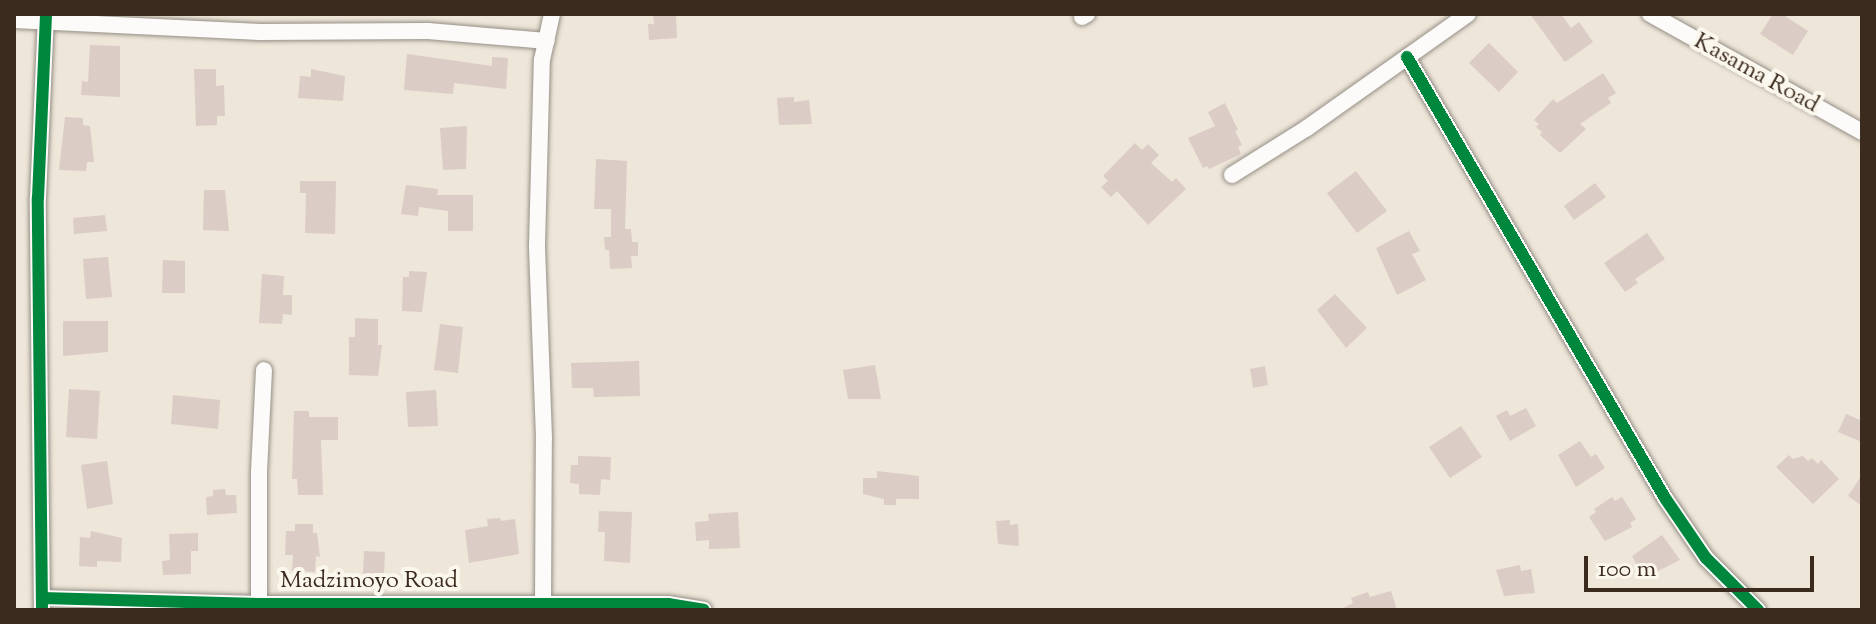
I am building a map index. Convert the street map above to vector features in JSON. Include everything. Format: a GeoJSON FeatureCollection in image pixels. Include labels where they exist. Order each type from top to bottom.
{"type":"FeatureCollection","features":[{"type":"Feature","properties":{"kind":"street"},"geometry":{"type":"LineString","coordinates":[[543,604],[544,438],[537,245],[541,75],[552,14]]}},
{"type":"Feature","properties":{"kind":"street"},"geometry":{"type":"LineString","coordinates":[[1232,175],[1468,14]]}},
{"type":"Feature","properties":{"kind":"street","name":"Kasama Road"},"geometry":{"type":"LineString","coordinates":[[1650,14],[1862,132]]}},
{"type":"Feature","properties":{"kind":"street"},"geometry":{"type":"LineString","coordinates":[[14,20],[46,18],[260,32],[428,31],[547,41]]}},
{"type":"Feature","properties":{"kind":"street"},"geometry":{"type":"LineString","coordinates":[[42,604],[38,198],[46,18]]}},
{"type":"Feature","properties":{"kind":"street"},"geometry":{"type":"LineString","coordinates":[[1407,57],[1665,498],[1706,558],[1758,610]]}},
{"type":"Feature","properties":{"kind":"street"},"geometry":{"type":"LineString","coordinates":[[259,607],[264,370]]}},
{"type":"Feature","properties":{"kind":"street","name":"Madzimoyo Road"},"geometry":{"type":"LineString","coordinates":[[42,604],[259,607],[543,604],[700,608]]}},
{"type":"Feature","properties":{"kind":"building"},"geometry":{"type":"Polygon","coordinates":[[[653,14],[676,14],[677,38],[649,40],[648,24],[654,24],[653,14]]]}},
{"type":"Feature","properties":{"kind":"building"},"geometry":{"type":"Polygon","coordinates":[[[1530,14],[1561,14],[1571,28],[1579,22],[1593,42],[1565,62],[1530,14]]]}},
{"type":"Feature","properties":{"kind":"building"},"geometry":{"type":"Polygon","coordinates":[[[1773,14],[1782,14],[1808,31],[1793,55],[1760,34],[1773,14]]]}},
{"type":"Feature","properties":{"kind":"building"},"geometry":{"type":"Polygon","coordinates":[[[1489,43],[1518,72],[1499,92],[1469,63],[1489,43]]]}},
{"type":"Feature","properties":{"kind":"building"},"geometry":{"type":"Polygon","coordinates":[[[90,45],[120,46],[120,97],[81,95],[82,81],[88,82],[90,45]]]}},
{"type":"Feature","properties":{"kind":"building"},"geometry":{"type":"Polygon","coordinates":[[[407,54],[492,66],[492,57],[508,58],[506,89],[454,83],[453,94],[404,90],[407,54]]]}},
{"type":"Feature","properties":{"kind":"building"},"geometry":{"type":"Polygon","coordinates":[[[194,69],[216,69],[216,86],[224,85],[225,116],[217,116],[217,125],[196,126],[194,69]]]}},
{"type":"Feature","properties":{"kind":"building"},"geometry":{"type":"Polygon","coordinates":[[[311,69],[345,76],[343,101],[298,98],[300,76],[311,77],[311,69]]]}},
{"type":"Feature","properties":{"kind":"building"},"geometry":{"type":"Polygon","coordinates":[[[1603,73],[1616,93],[1608,98],[1611,103],[1580,124],[1586,129],[1560,153],[1540,135],[1542,132],[1536,127],[1539,124],[1534,120],[1553,99],[1557,103],[1603,73]]]}},
{"type":"Feature","properties":{"kind":"building"},"geometry":{"type":"Polygon","coordinates":[[[794,97],[794,102],[809,100],[812,124],[779,125],[777,98],[794,97]]]}},
{"type":"Feature","properties":{"kind":"building"},"geometry":{"type":"Polygon","coordinates":[[[1225,103],[1238,130],[1235,131],[1242,145],[1238,147],[1241,154],[1209,169],[1207,166],[1203,168],[1188,138],[1215,126],[1208,112],[1225,103]]]}},
{"type":"Feature","properties":{"kind":"building"},"geometry":{"type":"Polygon","coordinates":[[[65,117],[83,118],[83,125],[90,126],[94,162],[87,162],[86,171],[59,170],[65,117]]]}},
{"type":"Feature","properties":{"kind":"building"},"geometry":{"type":"Polygon","coordinates":[[[467,126],[466,169],[443,170],[440,128],[467,126]]]}},
{"type":"Feature","properties":{"kind":"building"},"geometry":{"type":"Polygon","coordinates":[[[1135,143],[1142,150],[1148,144],[1159,155],[1151,163],[1172,182],[1176,178],[1186,189],[1148,225],[1117,191],[1111,197],[1101,187],[1108,181],[1103,176],[1135,143]]]}},
{"type":"Feature","properties":{"kind":"building"},"geometry":{"type":"Polygon","coordinates":[[[596,159],[627,161],[625,229],[631,229],[632,242],[638,242],[638,256],[631,256],[632,268],[610,269],[609,250],[605,250],[604,237],[611,237],[611,209],[594,209],[596,159]]]}},
{"type":"Feature","properties":{"kind":"building"},"geometry":{"type":"Polygon","coordinates":[[[1356,171],[1387,211],[1357,233],[1327,193],[1356,171]]]}},
{"type":"Feature","properties":{"kind":"building"},"geometry":{"type":"Polygon","coordinates":[[[300,181],[336,181],[335,234],[305,233],[306,193],[300,193],[300,181]]]}},
{"type":"Feature","properties":{"kind":"building"},"geometry":{"type":"Polygon","coordinates":[[[1595,183],[1606,197],[1574,220],[1564,206],[1595,183]]]}},
{"type":"Feature","properties":{"kind":"building"},"geometry":{"type":"Polygon","coordinates":[[[406,185],[438,189],[437,195],[473,195],[473,231],[448,231],[448,211],[419,207],[418,216],[401,214],[406,185]]]}},
{"type":"Feature","properties":{"kind":"building"},"geometry":{"type":"Polygon","coordinates":[[[204,190],[225,190],[229,231],[203,230],[204,190]]]}},
{"type":"Feature","properties":{"kind":"building"},"geometry":{"type":"Polygon","coordinates":[[[105,215],[107,231],[74,234],[73,218],[105,215]]]}},
{"type":"Feature","properties":{"kind":"building"},"geometry":{"type":"Polygon","coordinates":[[[1409,231],[1420,251],[1412,254],[1426,280],[1397,295],[1376,248],[1409,231]]]}},
{"type":"Feature","properties":{"kind":"building"},"geometry":{"type":"Polygon","coordinates":[[[1647,233],[1665,259],[1635,279],[1638,283],[1625,292],[1604,263],[1647,233]]]}},
{"type":"Feature","properties":{"kind":"building"},"geometry":{"type":"Polygon","coordinates":[[[108,257],[112,297],[86,299],[83,259],[108,257]]]}},
{"type":"Feature","properties":{"kind":"building"},"geometry":{"type":"Polygon","coordinates":[[[163,260],[185,261],[185,293],[162,293],[163,260]]]}},
{"type":"Feature","properties":{"kind":"building"},"geometry":{"type":"Polygon","coordinates":[[[409,271],[427,272],[422,312],[402,311],[403,277],[409,277],[409,271]]]}},
{"type":"Feature","properties":{"kind":"building"},"geometry":{"type":"Polygon","coordinates":[[[262,274],[284,276],[283,295],[292,295],[292,315],[283,314],[282,324],[259,323],[262,274]]]}},
{"type":"Feature","properties":{"kind":"building"},"geometry":{"type":"Polygon","coordinates":[[[1335,294],[1367,328],[1346,348],[1317,310],[1335,294]]]}},
{"type":"Feature","properties":{"kind":"building"},"geometry":{"type":"Polygon","coordinates":[[[355,318],[378,319],[378,345],[382,345],[378,376],[349,375],[349,337],[355,337],[355,318]]]}},
{"type":"Feature","properties":{"kind":"building"},"geometry":{"type":"Polygon","coordinates":[[[63,321],[108,321],[108,352],[63,356],[63,321]]]}},
{"type":"Feature","properties":{"kind":"building"},"geometry":{"type":"Polygon","coordinates":[[[440,324],[463,327],[458,373],[434,370],[440,324]]]}},
{"type":"Feature","properties":{"kind":"building"},"geometry":{"type":"Polygon","coordinates":[[[639,361],[640,396],[594,397],[593,388],[572,388],[571,363],[639,361]]]}},
{"type":"Feature","properties":{"kind":"building"},"geometry":{"type":"Polygon","coordinates":[[[875,365],[881,399],[848,399],[843,370],[875,365]]]}},
{"type":"Feature","properties":{"kind":"building"},"geometry":{"type":"Polygon","coordinates":[[[1265,366],[1268,385],[1253,388],[1250,369],[1265,366]]]}},
{"type":"Feature","properties":{"kind":"building"},"geometry":{"type":"Polygon","coordinates":[[[69,389],[100,391],[97,439],[66,437],[69,389]]]}},
{"type":"Feature","properties":{"kind":"building"},"geometry":{"type":"Polygon","coordinates":[[[436,390],[438,426],[408,427],[406,392],[436,390]]]}},
{"type":"Feature","properties":{"kind":"building"},"geometry":{"type":"Polygon","coordinates":[[[173,395],[220,400],[218,429],[171,424],[173,395]]]}},
{"type":"Feature","properties":{"kind":"building"},"geometry":{"type":"Polygon","coordinates":[[[1526,408],[1536,426],[1510,441],[1496,416],[1507,410],[1510,416],[1526,408]]]}},
{"type":"Feature","properties":{"kind":"building"},"geometry":{"type":"Polygon","coordinates":[[[294,411],[309,411],[309,417],[338,417],[338,440],[321,440],[323,495],[298,495],[297,479],[292,479],[294,411]]]}},
{"type":"Feature","properties":{"kind":"building"},"geometry":{"type":"Polygon","coordinates":[[[1846,414],[1862,421],[1862,442],[1838,432],[1846,414]]]}},
{"type":"Feature","properties":{"kind":"building"},"geometry":{"type":"Polygon","coordinates":[[[1461,426],[1482,457],[1450,478],[1429,447],[1461,426]]]}},
{"type":"Feature","properties":{"kind":"building"},"geometry":{"type":"Polygon","coordinates":[[[1580,441],[1591,457],[1596,454],[1605,468],[1576,487],[1558,455],[1580,441]]]}},
{"type":"Feature","properties":{"kind":"building"},"geometry":{"type":"Polygon","coordinates":[[[1789,455],[1793,459],[1803,456],[1808,461],[1812,458],[1818,464],[1821,460],[1839,479],[1813,504],[1776,467],[1789,455]]]}},
{"type":"Feature","properties":{"kind":"building"},"geometry":{"type":"Polygon","coordinates":[[[578,456],[611,457],[610,480],[601,479],[600,495],[579,494],[579,484],[570,483],[571,465],[578,465],[578,456]]]}},
{"type":"Feature","properties":{"kind":"building"},"geometry":{"type":"Polygon","coordinates":[[[107,461],[113,504],[87,509],[81,465],[107,461]]]}},
{"type":"Feature","properties":{"kind":"building"},"geometry":{"type":"Polygon","coordinates":[[[877,471],[919,476],[919,499],[896,499],[896,505],[884,505],[884,499],[863,494],[863,478],[877,478],[877,471]]]}},
{"type":"Feature","properties":{"kind":"building"},"geometry":{"type":"Polygon","coordinates":[[[1862,475],[1862,506],[1848,496],[1862,475]]]}},
{"type":"Feature","properties":{"kind":"building"},"geometry":{"type":"Polygon","coordinates":[[[225,489],[226,495],[236,495],[237,513],[207,515],[206,497],[213,496],[213,490],[225,489]]]}},
{"type":"Feature","properties":{"kind":"building"},"geometry":{"type":"Polygon","coordinates":[[[1612,497],[1615,501],[1622,497],[1636,519],[1630,523],[1632,527],[1605,541],[1589,517],[1596,512],[1594,509],[1612,497]]]}},
{"type":"Feature","properties":{"kind":"building"},"geometry":{"type":"Polygon","coordinates":[[[599,511],[632,512],[630,563],[604,561],[605,532],[598,532],[599,511]]]}},
{"type":"Feature","properties":{"kind":"building"},"geometry":{"type":"Polygon","coordinates":[[[738,512],[740,548],[709,549],[709,540],[696,541],[695,522],[709,521],[708,514],[738,512]]]}},
{"type":"Feature","properties":{"kind":"building"},"geometry":{"type":"Polygon","coordinates":[[[500,518],[501,521],[515,519],[519,554],[469,563],[465,530],[488,526],[487,519],[500,518]]]}},
{"type":"Feature","properties":{"kind":"building"},"geometry":{"type":"Polygon","coordinates":[[[1010,520],[1010,525],[1018,524],[1019,546],[998,544],[996,521],[1010,520]]]}},
{"type":"Feature","properties":{"kind":"building"},"geometry":{"type":"Polygon","coordinates":[[[295,524],[313,524],[313,533],[317,533],[320,557],[316,556],[315,572],[292,571],[293,555],[285,555],[286,531],[295,531],[295,524]]]}},
{"type":"Feature","properties":{"kind":"building"},"geometry":{"type":"Polygon","coordinates":[[[91,531],[122,538],[121,562],[97,561],[97,567],[79,566],[80,537],[90,538],[91,531]]]}},
{"type":"Feature","properties":{"kind":"building"},"geometry":{"type":"Polygon","coordinates":[[[198,533],[198,551],[191,551],[191,574],[163,575],[162,561],[170,560],[169,534],[198,533]]]}},
{"type":"Feature","properties":{"kind":"building"},"geometry":{"type":"Polygon","coordinates":[[[1662,535],[1680,560],[1644,578],[1632,556],[1662,535]]]}},
{"type":"Feature","properties":{"kind":"building"},"geometry":{"type":"Polygon","coordinates":[[[364,551],[385,552],[384,575],[363,574],[364,551]]]}},
{"type":"Feature","properties":{"kind":"building"},"geometry":{"type":"Polygon","coordinates":[[[1520,565],[1521,571],[1531,569],[1535,593],[1504,596],[1496,570],[1520,565]]]}},
{"type":"Feature","properties":{"kind":"building"},"geometry":{"type":"Polygon","coordinates":[[[1391,591],[1397,610],[1339,610],[1353,603],[1351,598],[1368,592],[1370,597],[1391,591]]]}},
{"type":"Feature","properties":{"kind":"cycle path"},"geometry":{"type":"LineString","coordinates":[[42,610],[38,198],[46,14]]}},
{"type":"Feature","properties":{"kind":"cycle path"},"geometry":{"type":"LineString","coordinates":[[1407,57],[1665,498],[1706,558],[1758,610]]}},
{"type":"Feature","properties":{"kind":"cycle path"},"geometry":{"type":"LineString","coordinates":[[42,598],[259,604],[668,604],[704,610]]}}]}
